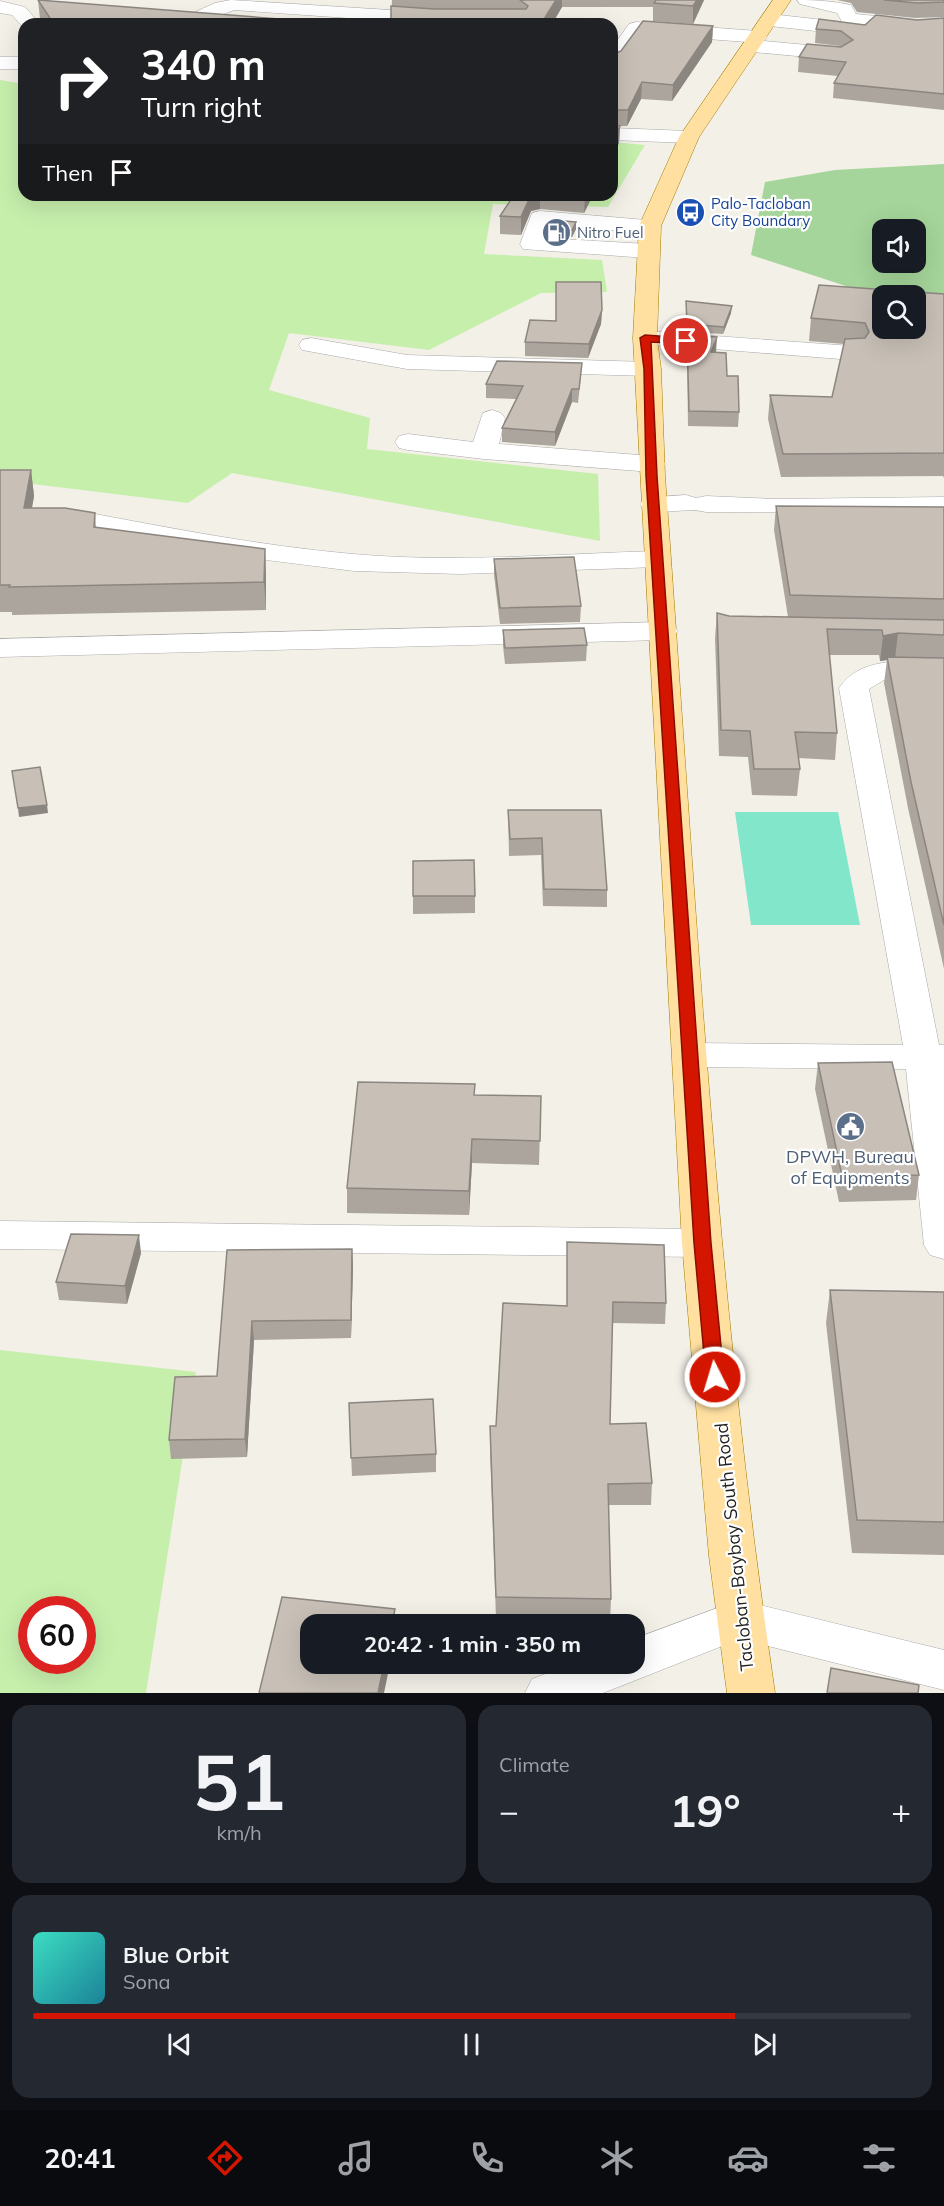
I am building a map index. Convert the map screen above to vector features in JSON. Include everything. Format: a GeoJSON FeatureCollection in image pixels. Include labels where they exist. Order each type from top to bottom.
{"type":"FeatureCollection","features":[{"type":"Feature","properties":{"kind":"main road","name":"Tacloban-Baybay South Road"},"geometry":{"type":"LineString","coordinates":[[751,1693],[739,1619],[702,1243],[692,1055],[657,559],[682,504],[652,464],[647,354],[648,239],[689,137],[782,0]]}},
{"type":"Feature","properties":{"kind":"street"},"geometry":{"type":"LineString","coordinates":[[806,0],[844,9],[849,19],[944,25]]}},
{"type":"Feature","properties":{"kind":"street"},"geometry":{"type":"LineString","coordinates":[[202,18],[221,7],[234,4],[353,6],[463,18]]}},
{"type":"Feature","properties":{"kind":"street"},"geometry":{"type":"LineString","coordinates":[[0,7],[18,11],[25,18]]}},
{"type":"Feature","properties":{"kind":"street"},"geometry":{"type":"LineString","coordinates":[[770,20],[912,37]]}},
{"type":"Feature","properties":{"kind":"street"},"geometry":{"type":"LineString","coordinates":[[618,27],[755,41],[840,54]]}},
{"type":"Feature","properties":{"kind":"street"},"geometry":{"type":"LineString","coordinates":[[618,51],[636,28]]}},
{"type":"Feature","properties":{"kind":"street"},"geometry":{"type":"LineString","coordinates":[[0,63],[18,63]]}},
{"type":"Feature","properties":{"kind":"street"},"geometry":{"type":"LineString","coordinates":[[618,134],[689,137]]}},
{"type":"Feature","properties":{"kind":"street"},"geometry":{"type":"LineString","coordinates":[[540,218],[599,223],[648,239],[592,248],[531,244],[540,218]]}},
{"type":"Feature","properties":{"kind":"street"},"geometry":{"type":"LineString","coordinates":[[565,246],[573,221]]}},
{"type":"Feature","properties":{"kind":"street"},"geometry":{"type":"LineString","coordinates":[[592,248],[599,223]]}},
{"type":"Feature","properties":{"kind":"street"},"geometry":{"type":"LineString","coordinates":[[311,345],[407,362],[647,354],[853,353]]}},
{"type":"Feature","properties":{"kind":"street"},"geometry":{"type":"LineString","coordinates":[[484,451],[492,418]]}},
{"type":"Feature","properties":{"kind":"street"},"geometry":{"type":"LineString","coordinates":[[408,442],[484,451],[652,464]]}},
{"type":"Feature","properties":{"kind":"street"},"geometry":{"type":"LineString","coordinates":[[682,504],[944,505]]}},
{"type":"Feature","properties":{"kind":"street"},"geometry":{"type":"LineString","coordinates":[[79,519],[249,550],[392,565],[492,566],[657,559]]}},
{"type":"Feature","properties":{"kind":"street"},"geometry":{"type":"LineString","coordinates":[[0,633],[662,623]]}},
{"type":"Feature","properties":{"kind":"street"},"geometry":{"type":"LineString","coordinates":[[0,648],[662,623]]}},
{"type":"Feature","properties":{"kind":"street"},"geometry":{"type":"LineString","coordinates":[[944,672],[874,673],[860,679],[854,688],[934,1057],[944,1245]]}},
{"type":"Feature","properties":{"kind":"street"},"geometry":{"type":"LineString","coordinates":[[692,1055],[934,1057]]}},
{"type":"Feature","properties":{"kind":"street"},"geometry":{"type":"LineString","coordinates":[[0,1235],[702,1243]]}},
{"type":"Feature","properties":{"kind":"street"},"geometry":{"type":"LineString","coordinates":[[645,1656],[739,1619],[944,1670]]}},
{"type":"Feature","properties":{"kind":"street"},"geometry":{"type":"LineString","coordinates":[[549,1693],[599,1674]]}},
{"type":"Feature","properties":{"kind":"green space"},"geometry":{"type":"Polygon","coordinates":[[[0,80],[18,83],[18,201],[612,201],[608,207],[493,204],[484,254],[602,260],[607,292],[541,293],[429,350],[289,333],[269,390],[370,418],[367,449],[598,474],[600,541],[232,473],[188,503],[0,480],[0,80]]]}},
{"type":"Feature","properties":{"kind":"green space"},"geometry":{"type":"Polygon","coordinates":[[[618,143],[645,145],[618,190],[618,143]]]}},
{"type":"Feature","properties":{"kind":"green space"},"geometry":{"type":"Polygon","coordinates":[[[944,164],[944,299],[926,297],[926,285],[872,285],[872,293],[864,292],[751,255],[765,182],[835,170],[944,164]]]}},
{"type":"Feature","properties":{"kind":"green space"},"geometry":{"type":"Polygon","coordinates":[[[735,812],[838,812],[860,925],[751,925],[735,812]]]}},
{"type":"Feature","properties":{"kind":"green space"},"geometry":{"type":"Polygon","coordinates":[[[0,1350],[196,1372],[146,1693],[0,1693],[0,1350]]]}},
{"type":"Feature","properties":{"kind":"building"},"geometry":{"type":"Polygon","coordinates":[[[38,0],[268,18],[50,18],[38,0]]]}},
{"type":"Feature","properties":{"kind":"building"},"geometry":{"type":"Polygon","coordinates":[[[520,0],[556,0],[545,18],[391,18],[391,6],[434,9],[526,9],[528,6],[520,0]]]}},
{"type":"Feature","properties":{"kind":"building"},"geometry":{"type":"Polygon","coordinates":[[[656,0],[697,0],[693,6],[654,3],[656,0]]]}},
{"type":"Feature","properties":{"kind":"building"},"geometry":{"type":"Polygon","coordinates":[[[884,0],[944,0],[944,2],[917,3],[884,0]]]}},
{"type":"Feature","properties":{"kind":"building"},"geometry":{"type":"Polygon","coordinates":[[[876,15],[917,20],[944,18],[944,94],[834,83],[846,62],[799,57],[807,44],[841,47],[853,40],[841,31],[816,29],[819,19],[865,25],[876,15]]]}},
{"type":"Feature","properties":{"kind":"building"},"geometry":{"type":"Polygon","coordinates":[[[643,21],[713,26],[673,85],[642,82],[628,110],[618,110],[618,52],[643,21]]]}},
{"type":"Feature","properties":{"kind":"building"},"geometry":{"type":"Polygon","coordinates":[[[510,201],[528,201],[521,217],[500,216],[510,201]]]}},
{"type":"Feature","properties":{"kind":"building"},"geometry":{"type":"Polygon","coordinates":[[[551,220],[576,222],[572,230],[547,229],[551,220]]]}},
{"type":"Feature","properties":{"kind":"building"},"geometry":{"type":"Polygon","coordinates":[[[556,282],[601,282],[602,310],[589,344],[525,342],[530,320],[556,321],[556,282]]]}},
{"type":"Feature","properties":{"kind":"building"},"geometry":{"type":"Polygon","coordinates":[[[819,285],[872,289],[872,339],[926,339],[926,293],[944,294],[944,453],[783,454],[770,395],[832,397],[845,339],[865,338],[869,332],[865,323],[811,318],[819,285]]]}},
{"type":"Feature","properties":{"kind":"building"},"geometry":{"type":"Polygon","coordinates":[[[686,301],[732,306],[724,327],[687,324],[686,301]]]}},
{"type":"Feature","properties":{"kind":"building"},"geometry":{"type":"Polygon","coordinates":[[[687,335],[717,337],[711,352],[726,353],[727,376],[738,376],[739,412],[689,411],[687,335]]]}},
{"type":"Feature","properties":{"kind":"building"},"geometry":{"type":"Polygon","coordinates":[[[497,361],[582,363],[579,389],[572,389],[555,432],[502,428],[523,386],[486,384],[497,361]]]}},
{"type":"Feature","properties":{"kind":"building"},"geometry":{"type":"Polygon","coordinates":[[[0,470],[31,470],[24,508],[65,508],[95,513],[94,527],[265,549],[264,582],[9,587],[10,585],[0,585],[0,470]]]}},
{"type":"Feature","properties":{"kind":"building"},"geometry":{"type":"Polygon","coordinates":[[[776,506],[944,507],[944,599],[790,595],[776,506]]]}},
{"type":"Feature","properties":{"kind":"building"},"geometry":{"type":"Polygon","coordinates":[[[574,557],[581,606],[500,608],[494,559],[574,557]]]}},
{"type":"Feature","properties":{"kind":"building"},"geometry":{"type":"Polygon","coordinates":[[[717,613],[729,616],[944,620],[944,635],[898,633],[883,636],[882,630],[827,629],[837,733],[795,732],[800,769],[754,769],[750,731],[721,730],[717,613]]]}},
{"type":"Feature","properties":{"kind":"building"},"geometry":{"type":"Polygon","coordinates":[[[584,628],[587,645],[505,648],[503,630],[584,628]]]}},
{"type":"Feature","properties":{"kind":"building"},"geometry":{"type":"Polygon","coordinates":[[[887,657],[944,658],[944,925],[911,782],[887,657]]]}},
{"type":"Feature","properties":{"kind":"building"},"geometry":{"type":"Polygon","coordinates":[[[40,767],[47,805],[18,808],[12,771],[40,767]]]}},
{"type":"Feature","properties":{"kind":"building"},"geometry":{"type":"Polygon","coordinates":[[[508,810],[601,810],[607,890],[544,889],[542,838],[510,839],[508,810]]]}},
{"type":"Feature","properties":{"kind":"building"},"geometry":{"type":"Polygon","coordinates":[[[474,860],[475,896],[413,896],[413,861],[474,860]]]}},
{"type":"Feature","properties":{"kind":"building"},"geometry":{"type":"Polygon","coordinates":[[[892,1062],[919,1175],[842,1176],[818,1063],[892,1062]]]}},
{"type":"Feature","properties":{"kind":"building"},"geometry":{"type":"Polygon","coordinates":[[[358,1082],[475,1084],[474,1095],[541,1096],[540,1141],[472,1139],[469,1191],[347,1188],[358,1082]]]}},
{"type":"Feature","properties":{"kind":"building"},"geometry":{"type":"Polygon","coordinates":[[[71,1234],[139,1235],[125,1286],[56,1282],[71,1234]]]}},
{"type":"Feature","properties":{"kind":"building"},"geometry":{"type":"Polygon","coordinates":[[[567,1242],[664,1245],[666,1303],[613,1302],[610,1424],[646,1423],[652,1483],[608,1484],[611,1599],[496,1597],[490,1426],[496,1426],[503,1303],[567,1306],[567,1242]]]}},
{"type":"Feature","properties":{"kind":"building"},"geometry":{"type":"Polygon","coordinates":[[[352,1249],[351,1320],[252,1321],[245,1439],[169,1440],[175,1377],[217,1376],[227,1250],[352,1249]]]}},
{"type":"Feature","properties":{"kind":"building"},"geometry":{"type":"Polygon","coordinates":[[[830,1290],[944,1292],[944,1522],[857,1520],[830,1290]]]}},
{"type":"Feature","properties":{"kind":"building"},"geometry":{"type":"Polygon","coordinates":[[[433,1399],[436,1454],[351,1458],[349,1403],[433,1399]]]}},
{"type":"Feature","properties":{"kind":"building"},"geometry":{"type":"Polygon","coordinates":[[[282,1597],[395,1609],[394,1614],[300,1614],[300,1674],[382,1674],[378,1693],[259,1693],[282,1597]]]}},
{"type":"Feature","properties":{"kind":"building"},"geometry":{"type":"Polygon","coordinates":[[[831,1668],[919,1685],[918,1693],[827,1693],[831,1668]]]}},
{"type":"Feature","properties":{"kind":"place","name":"Palo-Tacloban City Boundary"},"geometry":{"type":"Point","coordinates":[690,212]}},
{"type":"Feature","properties":{"kind":"place","name":"Nitro Fuel"},"geometry":{"type":"Point","coordinates":[556,232]}},
{"type":"Feature","properties":{"kind":"place","name":"DPWH, Bureau of Equipments"},"geometry":{"type":"Point","coordinates":[850,1127]}},
{"type":"Feature","properties":{"kind":"route"},"geometry":{"type":"LineString","coordinates":[[686,341],[645,338],[649,369],[652,476],[692,1055],[702,1243],[715,1377]]}}]}
